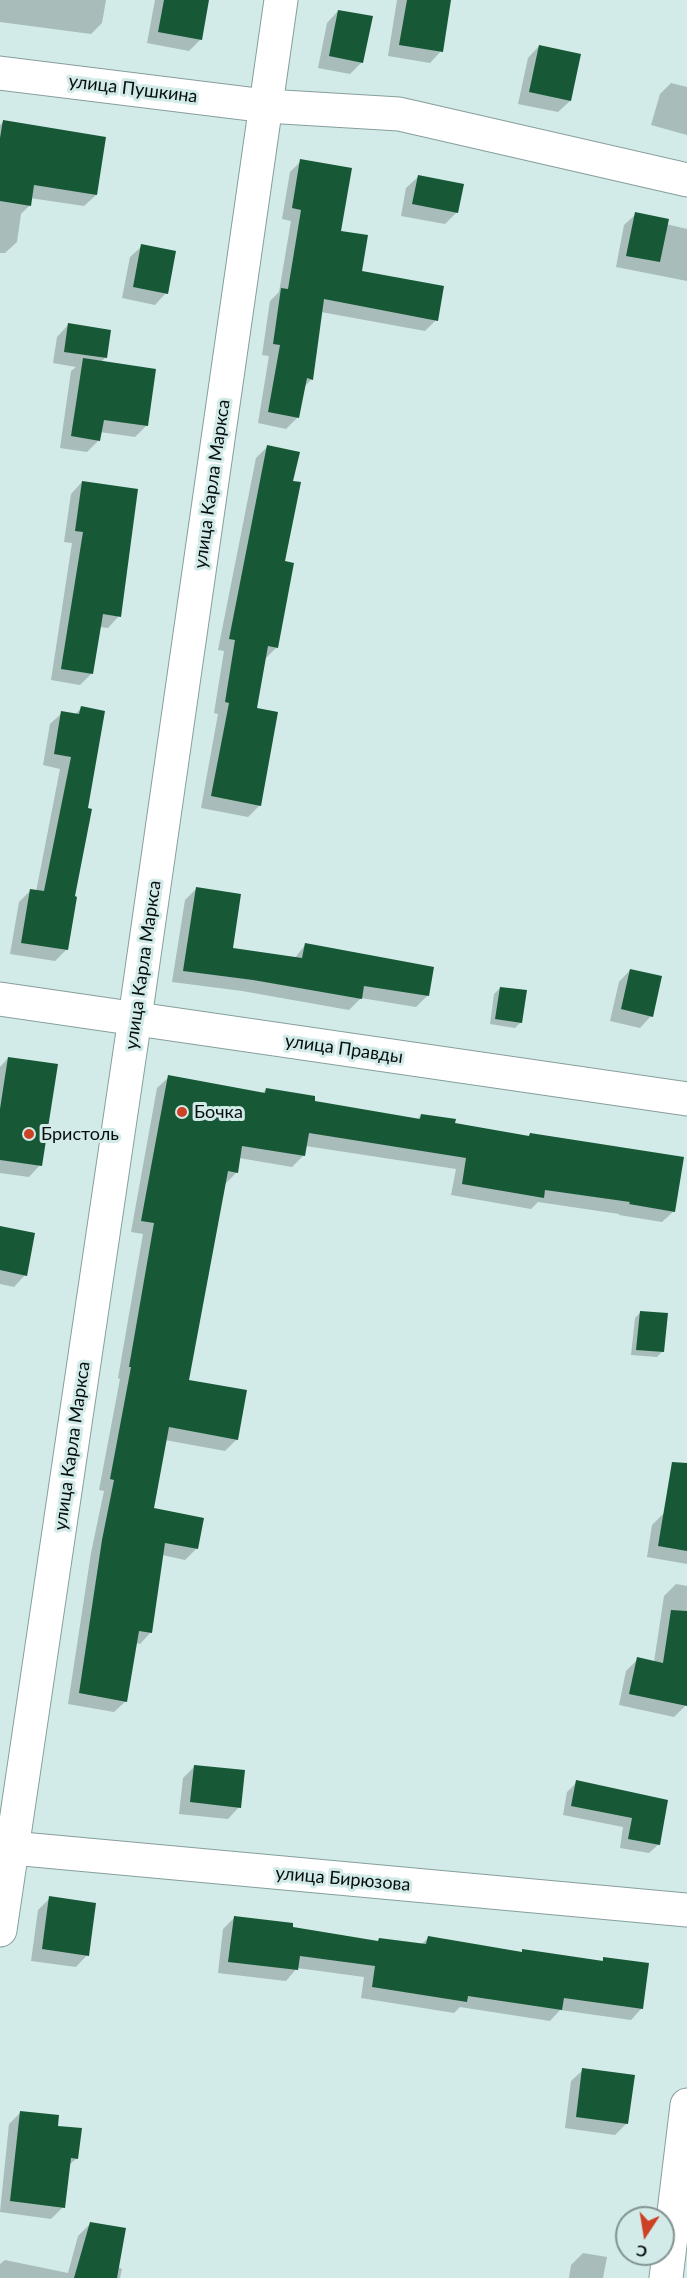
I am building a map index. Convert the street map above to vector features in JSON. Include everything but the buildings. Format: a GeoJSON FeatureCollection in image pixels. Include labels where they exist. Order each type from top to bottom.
{"type":"FeatureCollection","features":[{"type":"Feature","properties":{"kind":"main road","name":"улица Карла Маркса"},"geometry":{"type":"LineString","coordinates":[[0,1930],[6,1848],[135,1018],[281,0]]}},
{"type":"Feature","properties":{"kind":"main road","name":"улица Пушкина"},"geometry":{"type":"LineString","coordinates":[[0,73],[266,106],[399,114],[687,180]]}},
{"type":"Feature","properties":{"kind":"main road","name":"улица Правды"},"geometry":{"type":"LineString","coordinates":[[0,999],[687,1100]]}},
{"type":"Feature","properties":{"kind":"main road","name":"улица Бирюзова"},"geometry":{"type":"LineString","coordinates":[[6,1848],[687,1910]]}},
{"type":"Feature","properties":{"kind":"main road"},"geometry":{"type":"LineString","coordinates":[[666,2278],[687,2105]]}},
{"type":"Feature","properties":{"kind":"place","name":"Бочка"},"geometry":{"type":"Point","coordinates":[182,1112]}},
{"type":"Feature","properties":{"kind":"place","name":"Бристоль"},"geometry":{"type":"Point","coordinates":[29,1134]}}]}
